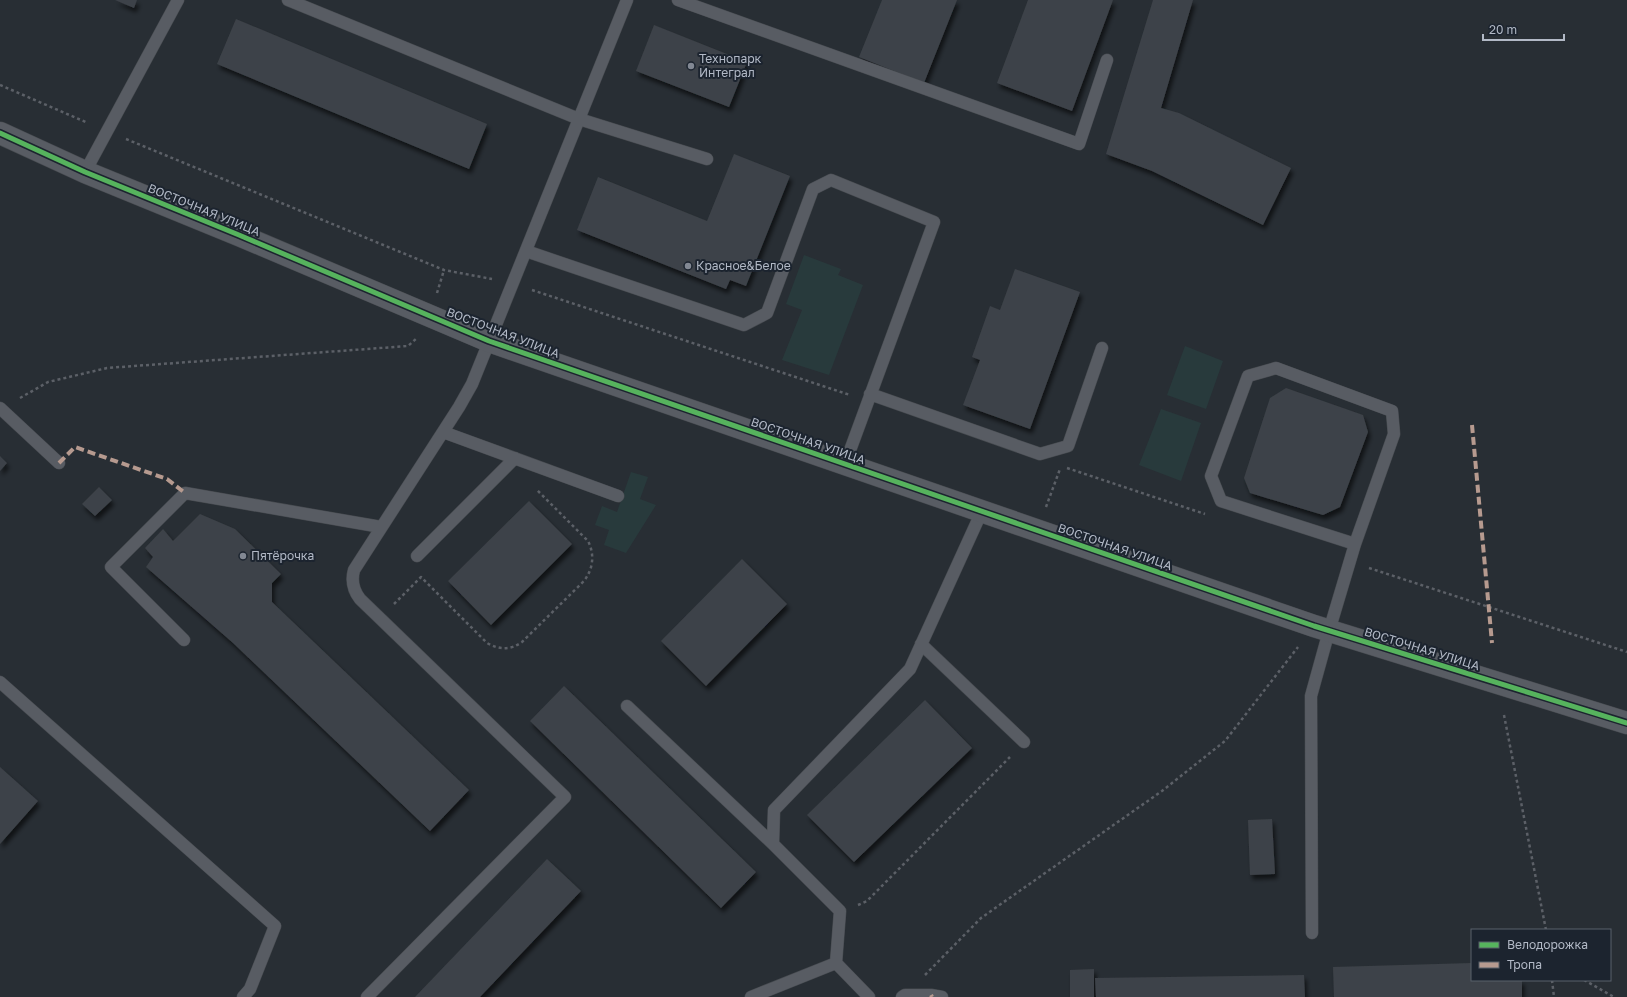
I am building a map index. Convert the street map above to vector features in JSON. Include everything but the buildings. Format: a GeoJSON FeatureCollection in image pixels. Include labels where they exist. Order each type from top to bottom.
{"type":"FeatureCollection","features":[{"type":"Feature","properties":{"kind":"street","name":"ВОСТОЧНАЯ УЛИЦА"},"geometry":{"type":"LineString","coordinates":[[0,133],[85,172],[239,234],[489,341],[1321,628],[1627,723]]}},
{"type":"Feature","properties":{"kind":"lane"},"geometry":{"type":"LineString","coordinates":[[85,172],[178,0]]}},
{"type":"Feature","properties":{"kind":"lane"},"geometry":{"type":"LineString","coordinates":[[288,0],[579,119],[707,159]]}},
{"type":"Feature","properties":{"kind":"lane"},"geometry":{"type":"LineString","coordinates":[[367,997],[565,798],[360,599],[355,592],[352,576],[354,570],[381,527],[468,392],[627,0]]}},
{"type":"Feature","properties":{"kind":"lane"},"geometry":{"type":"LineString","coordinates":[[678,0],[1079,144],[1107,60]]}},
{"type":"Feature","properties":{"kind":"lane"},"geometry":{"type":"LineString","coordinates":[[526,251],[744,325],[767,313],[813,189],[831,180],[934,222],[845,464]]}},
{"type":"Feature","properties":{"kind":"lane"},"geometry":{"type":"LineString","coordinates":[[870,394],[1040,454],[1068,446],[1102,348]]}},
{"type":"Feature","properties":{"kind":"lane"},"geometry":{"type":"LineString","coordinates":[[1312,934],[1311,696],[1321,628],[1355,544],[1394,434],[1392,411],[1276,368],[1248,376],[1211,476],[1221,501],[1355,544]]}},
{"type":"Feature","properties":{"kind":"lane"},"geometry":{"type":"LineString","coordinates":[[1,409],[58,463]]}},
{"type":"Feature","properties":{"kind":"lane"},"geometry":{"type":"LineString","coordinates":[[443,432],[513,460],[618,496]]}},
{"type":"Feature","properties":{"kind":"lane"},"geometry":{"type":"LineString","coordinates":[[417,556],[513,460]]}},
{"type":"Feature","properties":{"kind":"lane"},"geometry":{"type":"LineString","coordinates":[[184,640],[111,567],[185,493],[381,527]]}},
{"type":"Feature","properties":{"kind":"lane"},"geometry":{"type":"LineString","coordinates":[[773,844],[774,810],[910,669],[982,512]]}},
{"type":"Feature","properties":{"kind":"lane"},"geometry":{"type":"LineString","coordinates":[[921,644],[1024,742]]}},
{"type":"Feature","properties":{"kind":"lane"},"geometry":{"type":"LineString","coordinates":[[0,682],[275,926],[250,989],[243,997]]}},
{"type":"Feature","properties":{"kind":"lane"},"geometry":{"type":"LineString","coordinates":[[627,706],[773,844],[840,911],[836,963],[869,997]]}},
{"type":"Feature","properties":{"kind":"lane"},"geometry":{"type":"LineString","coordinates":[[751,997],[836,963]]}},
{"type":"Feature","properties":{"kind":"lane"},"geometry":{"type":"LineString","coordinates":[[904,996],[931,995],[942,997]]}},
{"type":"Feature","properties":{"kind":"path"},"geometry":{"type":"LineString","coordinates":[[0,85],[107,132],[444,270],[513,283]]}},
{"type":"Feature","properties":{"kind":"path"},"geometry":{"type":"LineString","coordinates":[[436,295],[444,270]]}},
{"type":"Feature","properties":{"kind":"path"},"geometry":{"type":"LineString","coordinates":[[1,409],[48,382],[107,368],[408,346],[418,337]]}},
{"type":"Feature","properties":{"kind":"path"},"geometry":{"type":"LineString","coordinates":[[380,618],[422,577],[487,643],[496,647],[510,648],[522,642],[584,581],[592,565],[592,552],[588,541],[513,460]]}},
{"type":"Feature","properties":{"kind":"path"},"geometry":{"type":"LineString","coordinates":[[1044,512],[1061,466]]}},
{"type":"Feature","properties":{"kind":"path"},"geometry":{"type":"LineString","coordinates":[[904,996],[981,918],[1162,791],[1224,741],[1321,628]]}},
{"type":"Feature","properties":{"kind":"path"},"geometry":{"type":"LineString","coordinates":[[1504,715],[1546,929]]}},
{"type":"Feature","properties":{"kind":"path"},"geometry":{"type":"LineString","coordinates":[[840,911],[867,901],[1024,742]]}},
{"type":"Feature","properties":{"kind":"path"},"geometry":{"type":"LineString","coordinates":[[1552,981],[1554,997]]}},
{"type":"Feature","properties":{"kind":"path"},"geometry":{"type":"LineString","coordinates":[[1586,981],[1614,997]]}},
{"type":"Feature","properties":{"kind":"shaded area"},"geometry":{"type":"Polygon","coordinates":[[[804,255],[841,269],[838,275],[863,285],[829,375],[782,360],[802,310],[786,304],[804,255]]]}},
{"type":"Feature","properties":{"kind":"shaded area"},"geometry":{"type":"Polygon","coordinates":[[[1185,346],[1223,361],[1206,409],[1167,395],[1185,346]]]}},
{"type":"Feature","properties":{"kind":"shaded area"},"geometry":{"type":"Polygon","coordinates":[[[1161,409],[1201,423],[1181,481],[1139,465],[1161,409]]]}},
{"type":"Feature","properties":{"kind":"shaded area"},"geometry":{"type":"Polygon","coordinates":[[[631,472],[648,477],[640,499],[656,505],[626,553],[604,545],[609,530],[595,525],[602,506],[617,512],[631,472]]]}},
{"type":"Feature","properties":{"kind":"marked path"},"geometry":{"type":"LineString","coordinates":[[1472,425],[1492,643]]}},
{"type":"Feature","properties":{"kind":"marked path"},"geometry":{"type":"LineString","coordinates":[[59,463],[75,447],[167,479],[185,493]]}},
{"type":"Feature","properties":{"kind":"cycle path"},"geometry":{"type":"LineString","coordinates":[[0,133],[85,172],[239,235],[489,341],[1314,626],[1627,723]]}},
{"type":"Feature","properties":{"kind":"place","name":"Технопарк Интеграл"},"geometry":{"type":"Point","coordinates":[691,66]}},
{"type":"Feature","properties":{"kind":"place","name":"Красное&Белое"},"geometry":{"type":"Point","coordinates":[688,266]}},
{"type":"Feature","properties":{"kind":"place","name":"Пятёрочка"},"geometry":{"type":"Point","coordinates":[243,556]}}]}
